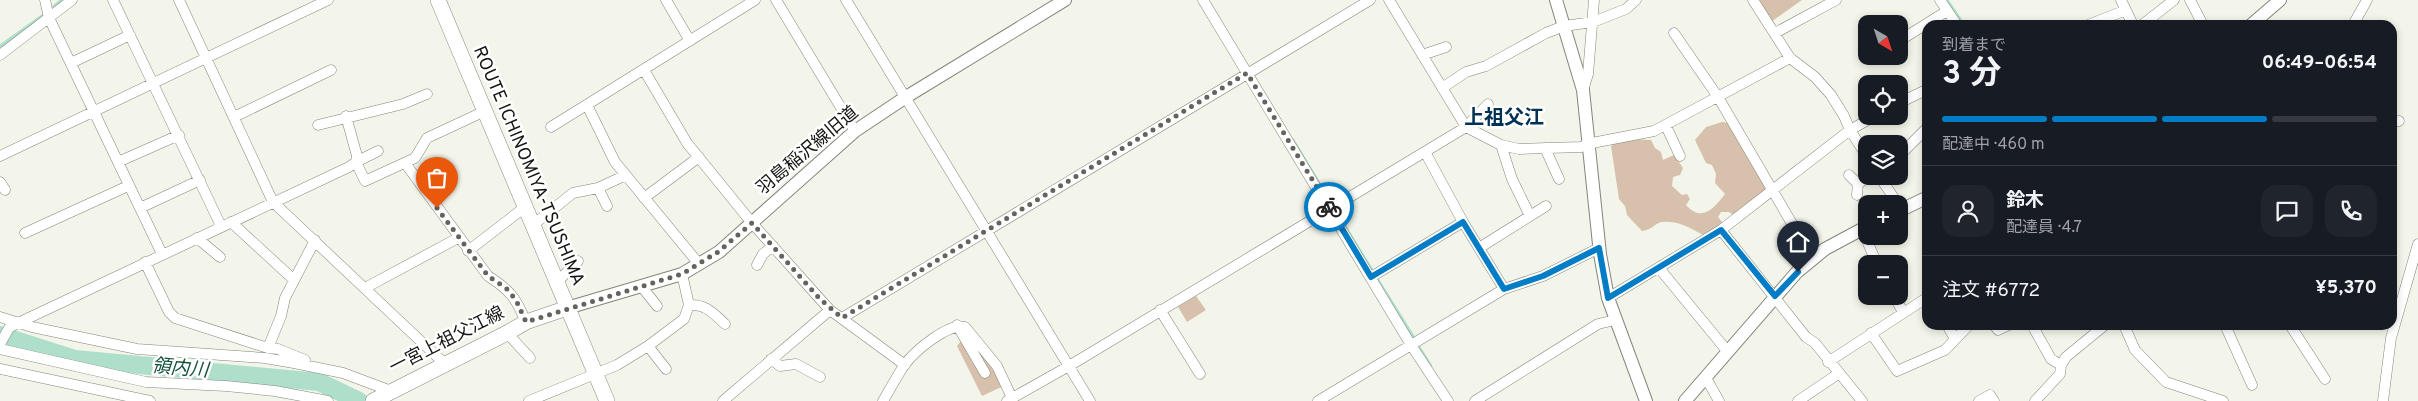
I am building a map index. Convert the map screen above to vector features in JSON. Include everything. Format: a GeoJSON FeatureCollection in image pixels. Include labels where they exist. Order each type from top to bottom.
{"type":"FeatureCollection","features":[{"type":"Feature","properties":{"kind":"main road","name":"ROUTE ICHINOMIYA-TSUSHIMA"},"geometry":{"type":"LineString","coordinates":[[442,2],[485,111],[607,401]]}},
{"type":"Feature","properties":{"kind":"main road","name":"一宮上祖父江線"},"geometry":{"type":"LineString","coordinates":[[383,397],[444,364],[507,334],[526,322],[567,308]]}},
{"type":"Feature","properties":{"kind":"street"},"geometry":{"type":"LineString","coordinates":[[45,0],[49,18],[162,254]]}},
{"type":"Feature","properties":{"kind":"street"},"geometry":{"type":"LineString","coordinates":[[0,55],[72,0]]}},
{"type":"Feature","properties":{"kind":"street"},"geometry":{"type":"LineString","coordinates":[[113,0],[200,180],[226,224],[293,279]]}},
{"type":"Feature","properties":{"kind":"street"},"geometry":{"type":"LineString","coordinates":[[179,0],[273,202],[444,364]]}},
{"type":"Feature","properties":{"kind":"street"},"geometry":{"type":"LineString","coordinates":[[0,156],[328,0]]}},
{"type":"Feature","properties":{"kind":"street"},"geometry":{"type":"LineString","coordinates":[[666,0],[690,41]]}},
{"type":"Feature","properties":{"kind":"street"},"geometry":{"type":"LineString","coordinates":[[551,127],[755,0]]}},
{"type":"Feature","properties":{"kind":"street"},"geometry":{"type":"LineString","coordinates":[[776,0],[854,131]]}},
{"type":"Feature","properties":{"kind":"street"},"geometry":{"type":"LineString","coordinates":[[846,0],[1090,401]]}},
{"type":"Feature","properties":{"kind":"street","name":"羽島稲沢線旧道"},"geometry":{"type":"LineString","coordinates":[[567,308],[682,274],[699,264],[718,252],[752,223],[854,131],[1064,0]]}},
{"type":"Feature","properties":{"kind":"street"},"geometry":{"type":"LineString","coordinates":[[1203,0],[1411,345],[1448,401]]}},
{"type":"Feature","properties":{"kind":"street"},"geometry":{"type":"LineString","coordinates":[[842,318],[1370,0]]}},
{"type":"Feature","properties":{"kind":"street"},"geometry":{"type":"LineString","coordinates":[[1389,0],[1466,128],[1501,145],[1519,149],[1582,147],[1666,126],[1676,118],[1790,58]]}},
{"type":"Feature","properties":{"kind":"street"},"geometry":{"type":"LineString","coordinates":[[1556,0],[1583,90],[1587,145],[1599,248],[1608,298],[1646,401]]}},
{"type":"Feature","properties":{"kind":"street"},"geometry":{"type":"LineString","coordinates":[[1583,90],[1588,74],[1594,0]]}},
{"type":"Feature","properties":{"kind":"street"},"geometry":{"type":"LineString","coordinates":[[1442,88],[1466,72],[1486,66],[1540,36],[1564,26],[1593,22],[1626,9],[1636,0]]}},
{"type":"Feature","properties":{"kind":"street"},"geometry":{"type":"LineString","coordinates":[[1754,0],[1790,58],[1815,77],[1831,95],[1858,142]]}},
{"type":"Feature","properties":{"kind":"street"},"geometry":{"type":"LineString","coordinates":[[1775,33],[1836,0]]}},
{"type":"Feature","properties":{"kind":"street"},"geometry":{"type":"LineString","coordinates":[[1940,0],[1953,20]]}},
{"type":"Feature","properties":{"kind":"street"},"geometry":{"type":"LineString","coordinates":[[2148,20],[2174,0]]}},
{"type":"Feature","properties":{"kind":"street"},"geometry":{"type":"LineString","coordinates":[[2257,20],[2280,0]]}},
{"type":"Feature","properties":{"kind":"street"},"geometry":{"type":"LineString","coordinates":[[2356,20],[2367,0]]}},
{"type":"Feature","properties":{"kind":"street"},"geometry":{"type":"LineString","coordinates":[[2194,2],[2201,20]]}},
{"type":"Feature","properties":{"kind":"street"},"geometry":{"type":"LineString","coordinates":[[2097,20],[2123,5],[2130,20]]}},
{"type":"Feature","properties":{"kind":"street"},"geometry":{"type":"LineString","coordinates":[[1933,20],[1947,11]]}},
{"type":"Feature","properties":{"kind":"street"},"geometry":{"type":"LineString","coordinates":[[1908,35],[1922,27]]}},
{"type":"Feature","properties":{"kind":"street"},"geometry":{"type":"LineString","coordinates":[[1674,33],[1718,97],[1812,258]]}},
{"type":"Feature","properties":{"kind":"street"},"geometry":{"type":"LineString","coordinates":[[71,64],[130,35]]}},
{"type":"Feature","properties":{"kind":"street"},"geometry":{"type":"LineString","coordinates":[[1422,55],[1446,47]]}},
{"type":"Feature","properties":{"kind":"street"},"geometry":{"type":"LineString","coordinates":[[234,117],[331,70]]}},
{"type":"Feature","properties":{"kind":"street"},"geometry":{"type":"LineString","coordinates":[[644,70],[687,142],[752,223],[830,310],[905,365]]}},
{"type":"Feature","properties":{"kind":"street"},"geometry":{"type":"LineString","coordinates":[[1908,99],[1922,93]]}},
{"type":"Feature","properties":{"kind":"street"},"geometry":{"type":"LineString","coordinates":[[318,125],[346,116],[404,104],[427,94]]}},
{"type":"Feature","properties":{"kind":"street"},"geometry":{"type":"LineString","coordinates":[[885,400],[905,365],[915,354],[950,328],[957,325],[965,327],[998,366],[1010,399],[1069,366],[1466,128],[1488,104]]}},
{"type":"Feature","properties":{"kind":"street"},"geometry":{"type":"LineString","coordinates":[[587,105],[615,162],[699,264]]}},
{"type":"Feature","properties":{"kind":"street"},"geometry":{"type":"LineString","coordinates":[[346,116],[357,156],[356,162],[365,181],[415,158],[427,138],[485,111]]}},
{"type":"Feature","properties":{"kind":"street"},"geometry":{"type":"LineString","coordinates":[[1608,298],[1721,230],[1772,189],[1859,125]]}},
{"type":"Feature","properties":{"kind":"street"},"geometry":{"type":"LineString","coordinates":[[1666,126],[1680,156]]}},
{"type":"Feature","properties":{"kind":"street"},"geometry":{"type":"LineString","coordinates":[[1908,147],[1922,133]]}},
{"type":"Feature","properties":{"kind":"street"},"geometry":{"type":"LineString","coordinates":[[118,162],[179,135]]}},
{"type":"Feature","properties":{"kind":"street"},"geometry":{"type":"LineString","coordinates":[[1501,145],[1512,179],[1530,216]]}},
{"type":"Feature","properties":{"kind":"street"},"geometry":{"type":"LineString","coordinates":[[1545,148],[1559,179]]}},
{"type":"Feature","properties":{"kind":"street"},"geometry":{"type":"LineString","coordinates":[[0,344],[13,326],[162,254],[349,168],[356,162],[378,151]]}},
{"type":"Feature","properties":{"kind":"street"},"geometry":{"type":"LineString","coordinates":[[1426,152],[1463,222],[1504,289]]}},
{"type":"Feature","properties":{"kind":"street"},"geometry":{"type":"LineString","coordinates":[[644,198],[699,157]]}},
{"type":"Feature","properties":{"kind":"street"},"geometry":{"type":"LineString","coordinates":[[405,163],[458,238],[488,276],[512,294],[526,322]]}},
{"type":"Feature","properties":{"kind":"street"},"geometry":{"type":"LineString","coordinates":[[533,225],[572,193],[598,188],[626,175]]}},
{"type":"Feature","properties":{"kind":"street"},"geometry":{"type":"LineString","coordinates":[[1850,175],[1858,190],[1862,185]]}},
{"type":"Feature","properties":{"kind":"street"},"geometry":{"type":"LineString","coordinates":[[140,208],[200,180]]}},
{"type":"Feature","properties":{"kind":"street"},"geometry":{"type":"LineString","coordinates":[[24,232],[128,186]]}},
{"type":"Feature","properties":{"kind":"street"},"geometry":{"type":"LineString","coordinates":[[598,188],[607,206]]}},
{"type":"Feature","properties":{"kind":"street"},"geometry":{"type":"LineString","coordinates":[[1908,204],[1922,199]]}},
{"type":"Feature","properties":{"kind":"street"},"geometry":{"type":"LineString","coordinates":[[1479,248],[1546,206]]}},
{"type":"Feature","properties":{"kind":"street"},"geometry":{"type":"LineString","coordinates":[[468,251],[525,207]]}},
{"type":"Feature","properties":{"kind":"street"},"geometry":{"type":"LineString","coordinates":[[1371,277],[1463,222]]}},
{"type":"Feature","properties":{"kind":"street"},"geometry":{"type":"LineString","coordinates":[[1721,230],[1862,401]]}},
{"type":"Feature","properties":{"kind":"street"},"geometry":{"type":"LineString","coordinates":[[1685,401],[1775,296],[1812,258],[1858,231]]}},
{"type":"Feature","properties":{"kind":"street"},"geometry":{"type":"LineString","coordinates":[[197,238],[220,256]]}},
{"type":"Feature","properties":{"kind":"street"},"geometry":{"type":"LineString","coordinates":[[365,288],[458,238]]}},
{"type":"Feature","properties":{"kind":"street"},"geometry":{"type":"LineString","coordinates":[[268,348],[293,279],[314,240]]}},
{"type":"Feature","properties":{"kind":"street"},"geometry":{"type":"LineString","coordinates":[[2397,317],[2418,244]]}},
{"type":"Feature","properties":{"kind":"street"},"geometry":{"type":"LineString","coordinates":[[757,265],[763,254],[773,246]]}},
{"type":"Feature","properties":{"kind":"street"},"geometry":{"type":"LineString","coordinates":[[1318,401],[1504,289],[1543,276],[1599,248]]}},
{"type":"Feature","properties":{"kind":"street"},"geometry":{"type":"LineString","coordinates":[[557,282],[578,261]]}},
{"type":"Feature","properties":{"kind":"street"},"geometry":{"type":"LineString","coordinates":[[145,262],[169,312],[175,318],[268,348],[278,349],[329,370],[383,397]]}},
{"type":"Feature","properties":{"kind":"street"},"geometry":{"type":"LineString","coordinates":[[1659,268],[1728,352]]}},
{"type":"Feature","properties":{"kind":"street"},"geometry":{"type":"LineString","coordinates":[[529,401],[617,365],[648,346],[684,319],[689,305],[682,274]]}},
{"type":"Feature","properties":{"kind":"street"},"geometry":{"type":"LineString","coordinates":[[642,287],[646,294],[657,300]]}},
{"type":"Feature","properties":{"kind":"street"},"geometry":{"type":"LineString","coordinates":[[1828,362],[1922,301]]}},
{"type":"Feature","properties":{"kind":"street"},"geometry":{"type":"LineString","coordinates":[[689,305],[698,305],[709,309],[725,324]]}},
{"type":"Feature","properties":{"kind":"street"},"geometry":{"type":"LineString","coordinates":[[1899,305],[1903,312]]}},
{"type":"Feature","properties":{"kind":"street"},"geometry":{"type":"LineString","coordinates":[[724,401],[752,379],[771,359],[830,310]]}},
{"type":"Feature","properties":{"kind":"street"},"geometry":{"type":"LineString","coordinates":[[1160,310],[1200,374]]}},
{"type":"Feature","properties":{"kind":"street"},"geometry":{"type":"LineString","coordinates":[[0,317],[13,326],[137,349],[265,358],[329,370]]}},
{"type":"Feature","properties":{"kind":"street"},"geometry":{"type":"LineString","coordinates":[[1475,401],[1598,324],[1615,320]]}},
{"type":"Feature","properties":{"kind":"street"},"geometry":{"type":"LineString","coordinates":[[957,325],[985,373]]}},
{"type":"Feature","properties":{"kind":"street"},"geometry":{"type":"LineString","coordinates":[[1950,330],[1955,339]]}},
{"type":"Feature","properties":{"kind":"street"},"geometry":{"type":"LineString","coordinates":[[1871,333],[1897,371],[1945,350],[1964,330]]}},
{"type":"Feature","properties":{"kind":"street"},"geometry":{"type":"LineString","coordinates":[[2035,330],[2051,359],[2061,365]]}},
{"type":"Feature","properties":{"kind":"street"},"geometry":{"type":"LineString","coordinates":[[2036,401],[2060,374],[2061,365],[2066,357],[2099,330]]}},
{"type":"Feature","properties":{"kind":"street"},"geometry":{"type":"LineString","coordinates":[[2126,330],[2134,350],[2166,382],[2223,401]]}},
{"type":"Feature","properties":{"kind":"street"},"geometry":{"type":"LineString","coordinates":[[2227,330],[2252,386]]}},
{"type":"Feature","properties":{"kind":"street"},"geometry":{"type":"LineString","coordinates":[[2293,330],[2325,379]]}},
{"type":"Feature","properties":{"kind":"street"},"geometry":{"type":"LineString","coordinates":[[2383,401],[2393,330]]}},
{"type":"Feature","properties":{"kind":"street"},"geometry":{"type":"LineString","coordinates":[[507,334],[530,358]]}},
{"type":"Feature","properties":{"kind":"street"},"geometry":{"type":"LineString","coordinates":[[648,346],[666,369]]}},
{"type":"Feature","properties":{"kind":"street"},"geometry":{"type":"LineString","coordinates":[[0,349],[146,382],[275,391],[328,401]]}},
{"type":"Feature","properties":{"kind":"street"},"geometry":{"type":"LineString","coordinates":[[771,359],[780,366],[796,364],[820,377]]}},
{"type":"Feature","properties":{"kind":"street"},"geometry":{"type":"LineString","coordinates":[[0,369],[150,401]]}},
{"type":"Feature","properties":{"kind":"street"},"geometry":{"type":"LineString","coordinates":[[1798,401],[1838,374]]}},
{"type":"Feature","properties":{"kind":"street"},"geometry":{"type":"LineString","coordinates":[[1706,378],[1719,401]]}},
{"type":"Feature","properties":{"kind":"street"},"geometry":{"type":"LineString","coordinates":[[1979,401],[1990,394],[1994,401]]}},
{"type":"Feature","properties":{"kind":"shaded area"},"geometry":{"type":"Polygon","coordinates":[[[1757,0],[1802,0],[1771,22],[1757,0]]]}},
{"type":"Feature","properties":{"kind":"shaded area"},"geometry":{"type":"Polygon","coordinates":[[[1722,122],[1729,123],[1766,184],[1766,195],[1736,217],[1729,212],[1721,212],[1718,217],[1722,222],[1721,228],[1707,237],[1686,226],[1669,222],[1660,222],[1642,231],[1627,215],[1625,206],[1619,199],[1611,146],[1625,139],[1651,140],[1655,148],[1661,152],[1663,160],[1674,155],[1683,168],[1680,175],[1673,177],[1672,186],[1682,195],[1687,194],[1690,199],[1686,205],[1692,210],[1697,213],[1707,212],[1725,194],[1715,183],[1716,174],[1712,165],[1706,163],[1695,140],[1706,127],[1722,122]]]}},
{"type":"Feature","properties":{"kind":"shaded area"},"geometry":{"type":"Polygon","coordinates":[[[1196,296],[1206,310],[1187,322],[1178,307],[1196,296]]]}},
{"type":"Feature","properties":{"kind":"shaded area"},"geometry":{"type":"Polygon","coordinates":[[[964,337],[978,341],[1008,384],[982,396],[957,346],[964,337]]]}},
{"type":"Feature","properties":{"kind":"waterway"},"geometry":{"type":"LineString","coordinates":[[54,6],[62,0]]}},
{"type":"Feature","properties":{"kind":"waterway"},"geometry":{"type":"LineString","coordinates":[[1947,0],[1961,20]]}},
{"type":"Feature","properties":{"kind":"waterway"},"geometry":{"type":"LineString","coordinates":[[0,46],[42,16]]}},
{"type":"Feature","properties":{"kind":"waterway"},"geometry":{"type":"LineString","coordinates":[[1293,140],[1330,201]]}},
{"type":"Feature","properties":{"kind":"waterway"},"geometry":{"type":"LineString","coordinates":[[1334,208],[1373,272]]}},
{"type":"Feature","properties":{"kind":"waterway"},"geometry":{"type":"LineString","coordinates":[[1376,277],[1413,336]]}},
{"type":"Feature","properties":{"kind":"waterway","name":"領内川"},"geometry":{"type":"LineString","coordinates":[[0,335],[75,359],[319,382],[359,401]]}},
{"type":"Feature","properties":{"kind":"waterway"},"geometry":{"type":"LineString","coordinates":[[1417,344],[1431,366]]}},
{"type":"Feature","properties":{"kind":"way so far"},"geometry":{"type":"LineString","coordinates":[[437,208],[488,276],[506,288],[516,300],[526,322],[682,274],[718,252],[752,223],[830,310],[842,318],[1247,73],[1329,207]]}},
{"type":"Feature","properties":{"kind":"district","name":"上祖父江"},"geometry":{"type":"Point","coordinates":[1504,119]}},
{"type":"Feature","properties":{"kind":"route"},"geometry":{"type":"LineString","coordinates":[[1329,207],[1371,277],[1463,222],[1504,289],[1543,276],[1599,248],[1608,298],[1721,230],[1775,296],[1798,272]]}}]}
